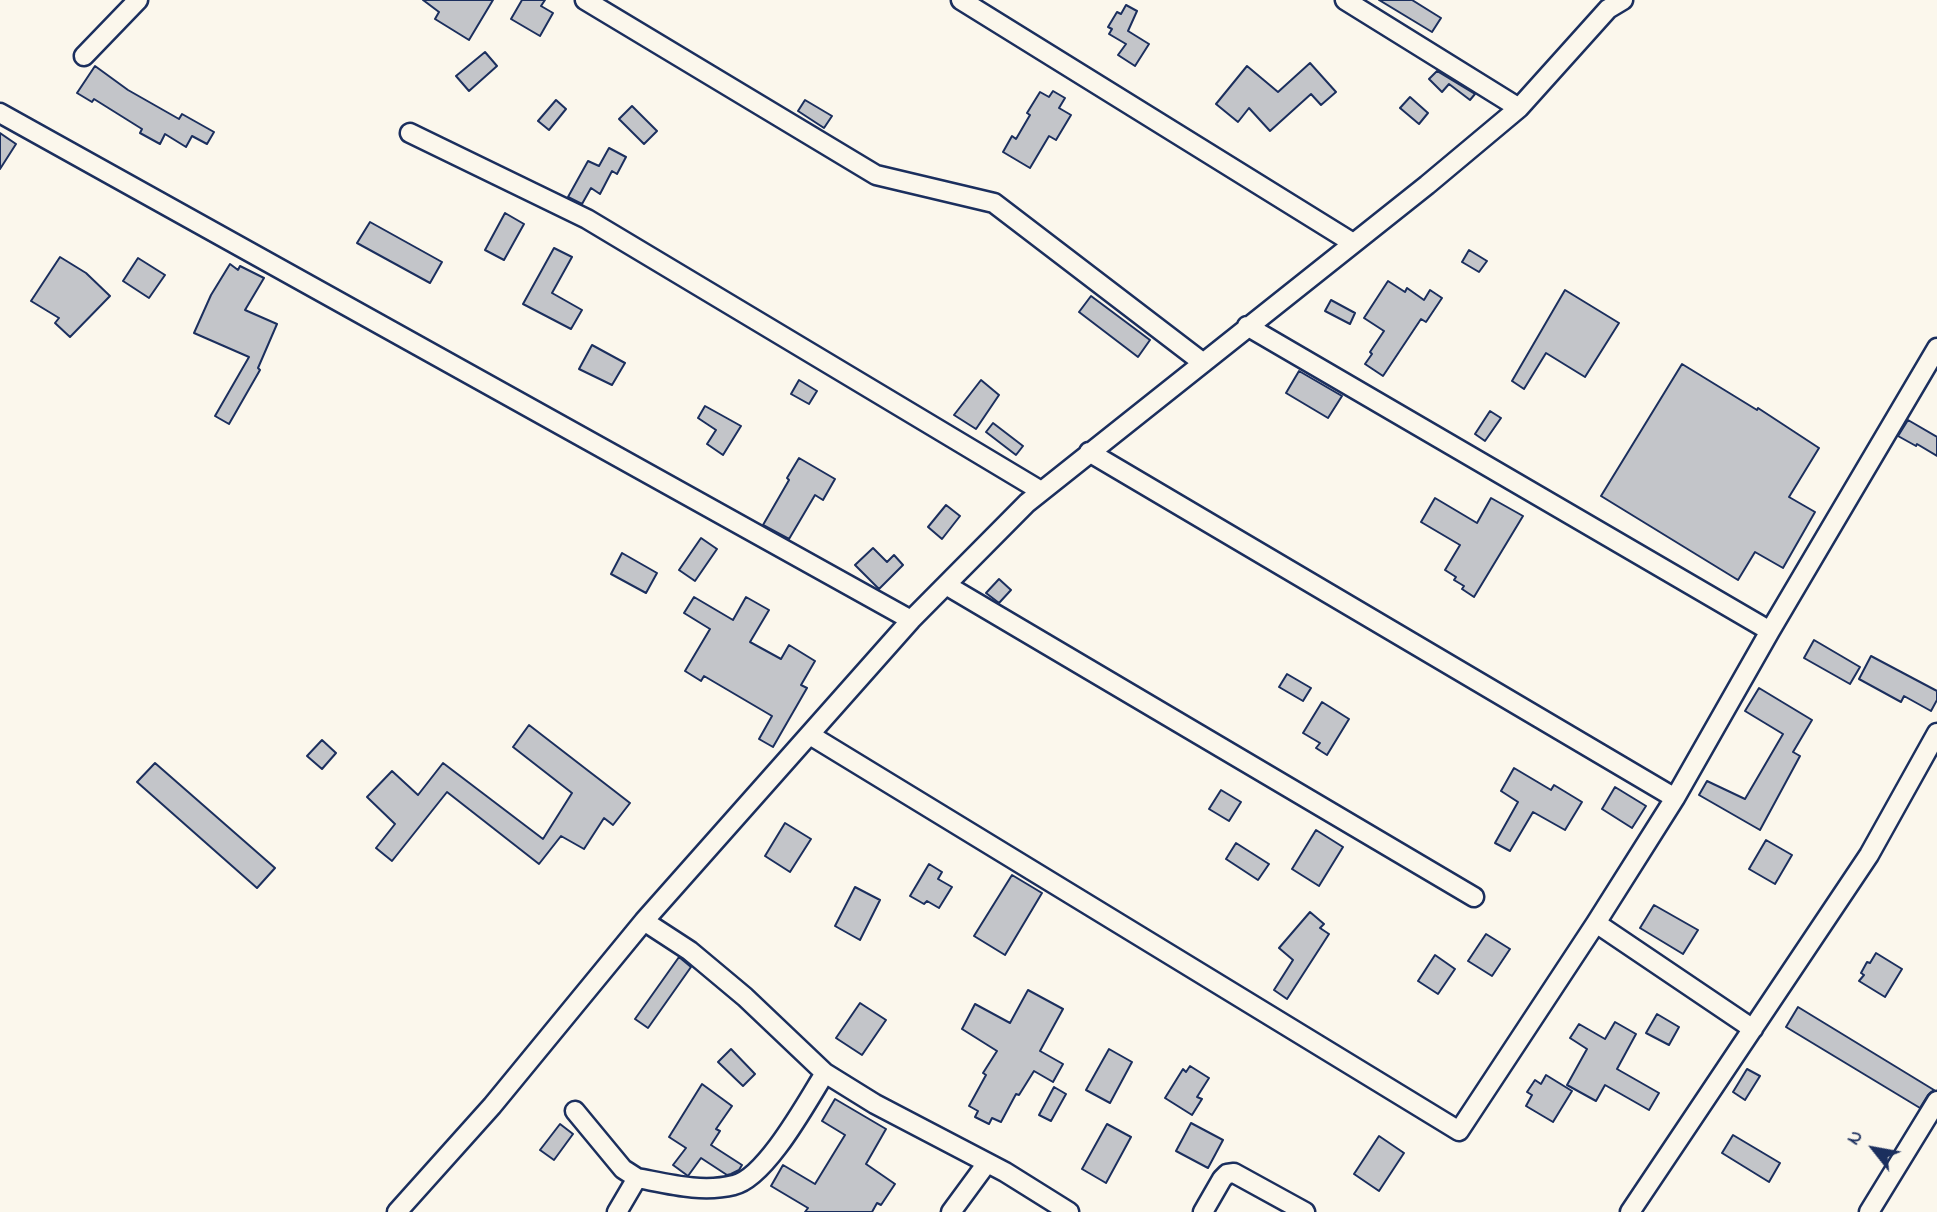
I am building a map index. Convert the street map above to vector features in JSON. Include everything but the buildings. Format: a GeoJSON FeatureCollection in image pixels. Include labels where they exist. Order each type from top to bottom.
{"type":"FeatureCollection","features":[{"type":"Feature","properties":{"kind":"street"},"geometry":{"type":"LineString","coordinates":[[84,56],[138,0]]}},
{"type":"Feature","properties":{"kind":"street"},"geometry":{"type":"LineString","coordinates":[[585,0],[876,175],[994,202],[1202,362]]}},
{"type":"Feature","properties":{"kind":"street"},"geometry":{"type":"LineString","coordinates":[[961,0],[1353,243]]}},
{"type":"Feature","properties":{"kind":"street"},"geometry":{"type":"LineString","coordinates":[[1345,0],[1519,108]]}},
{"type":"Feature","properties":{"kind":"street"},"geometry":{"type":"LineString","coordinates":[[397,1212],[492,1106],[644,921],[911,620],[1027,503],[1519,108],[1608,9],[1623,0]]}},
{"type":"Feature","properties":{"kind":"street"},"geometry":{"type":"LineString","coordinates":[[0,113],[911,620]]}},
{"type":"Feature","properties":{"kind":"street"},"geometry":{"type":"LineString","coordinates":[[410,133],[587,219],[1041,491]]}},
{"type":"Feature","properties":{"kind":"street"},"geometry":{"type":"LineString","coordinates":[[1247,326],[1770,631]]}},
{"type":"Feature","properties":{"kind":"street"},"geometry":{"type":"LineString","coordinates":[[810,734],[1459,1131],[1675,798],[1937,348]]}},
{"type":"Feature","properties":{"kind":"street"},"geometry":{"type":"LineString","coordinates":[[1089,452],[1675,798]]}},
{"type":"Feature","properties":{"kind":"street"},"geometry":{"type":"LineString","coordinates":[[946,585],[1474,897]]}},
{"type":"Feature","properties":{"kind":"street"},"geometry":{"type":"LineString","coordinates":[[1630,1212],[1868,855],[1937,733]]}},
{"type":"Feature","properties":{"kind":"street"},"geometry":{"type":"LineString","coordinates":[[644,921],[690,951],[825,1073],[875,1104],[1030,1186],[1069,1212]]}},
{"type":"Feature","properties":{"kind":"street"},"geometry":{"type":"LineString","coordinates":[[1596,923],[1753,1029]]}},
{"type":"Feature","properties":{"kind":"street"},"geometry":{"type":"LineString","coordinates":[[575,1111],[623,1169],[637,1178],[698,1189],[737,1185],[774,1153],[825,1073]]}},
{"type":"Feature","properties":{"kind":"street"},"geometry":{"type":"LineString","coordinates":[[1869,1212],[1937,1101]]}},
{"type":"Feature","properties":{"kind":"street"},"geometry":{"type":"LineString","coordinates":[[951,1212],[987,1163]]}},
{"type":"Feature","properties":{"kind":"street"},"geometry":{"type":"LineString","coordinates":[[1203,1212],[1222,1179],[1227,1174],[1234,1173],[1305,1212]]}},
{"type":"Feature","properties":{"kind":"street"},"geometry":{"type":"LineString","coordinates":[[617,1212],[637,1178]]}}]}
